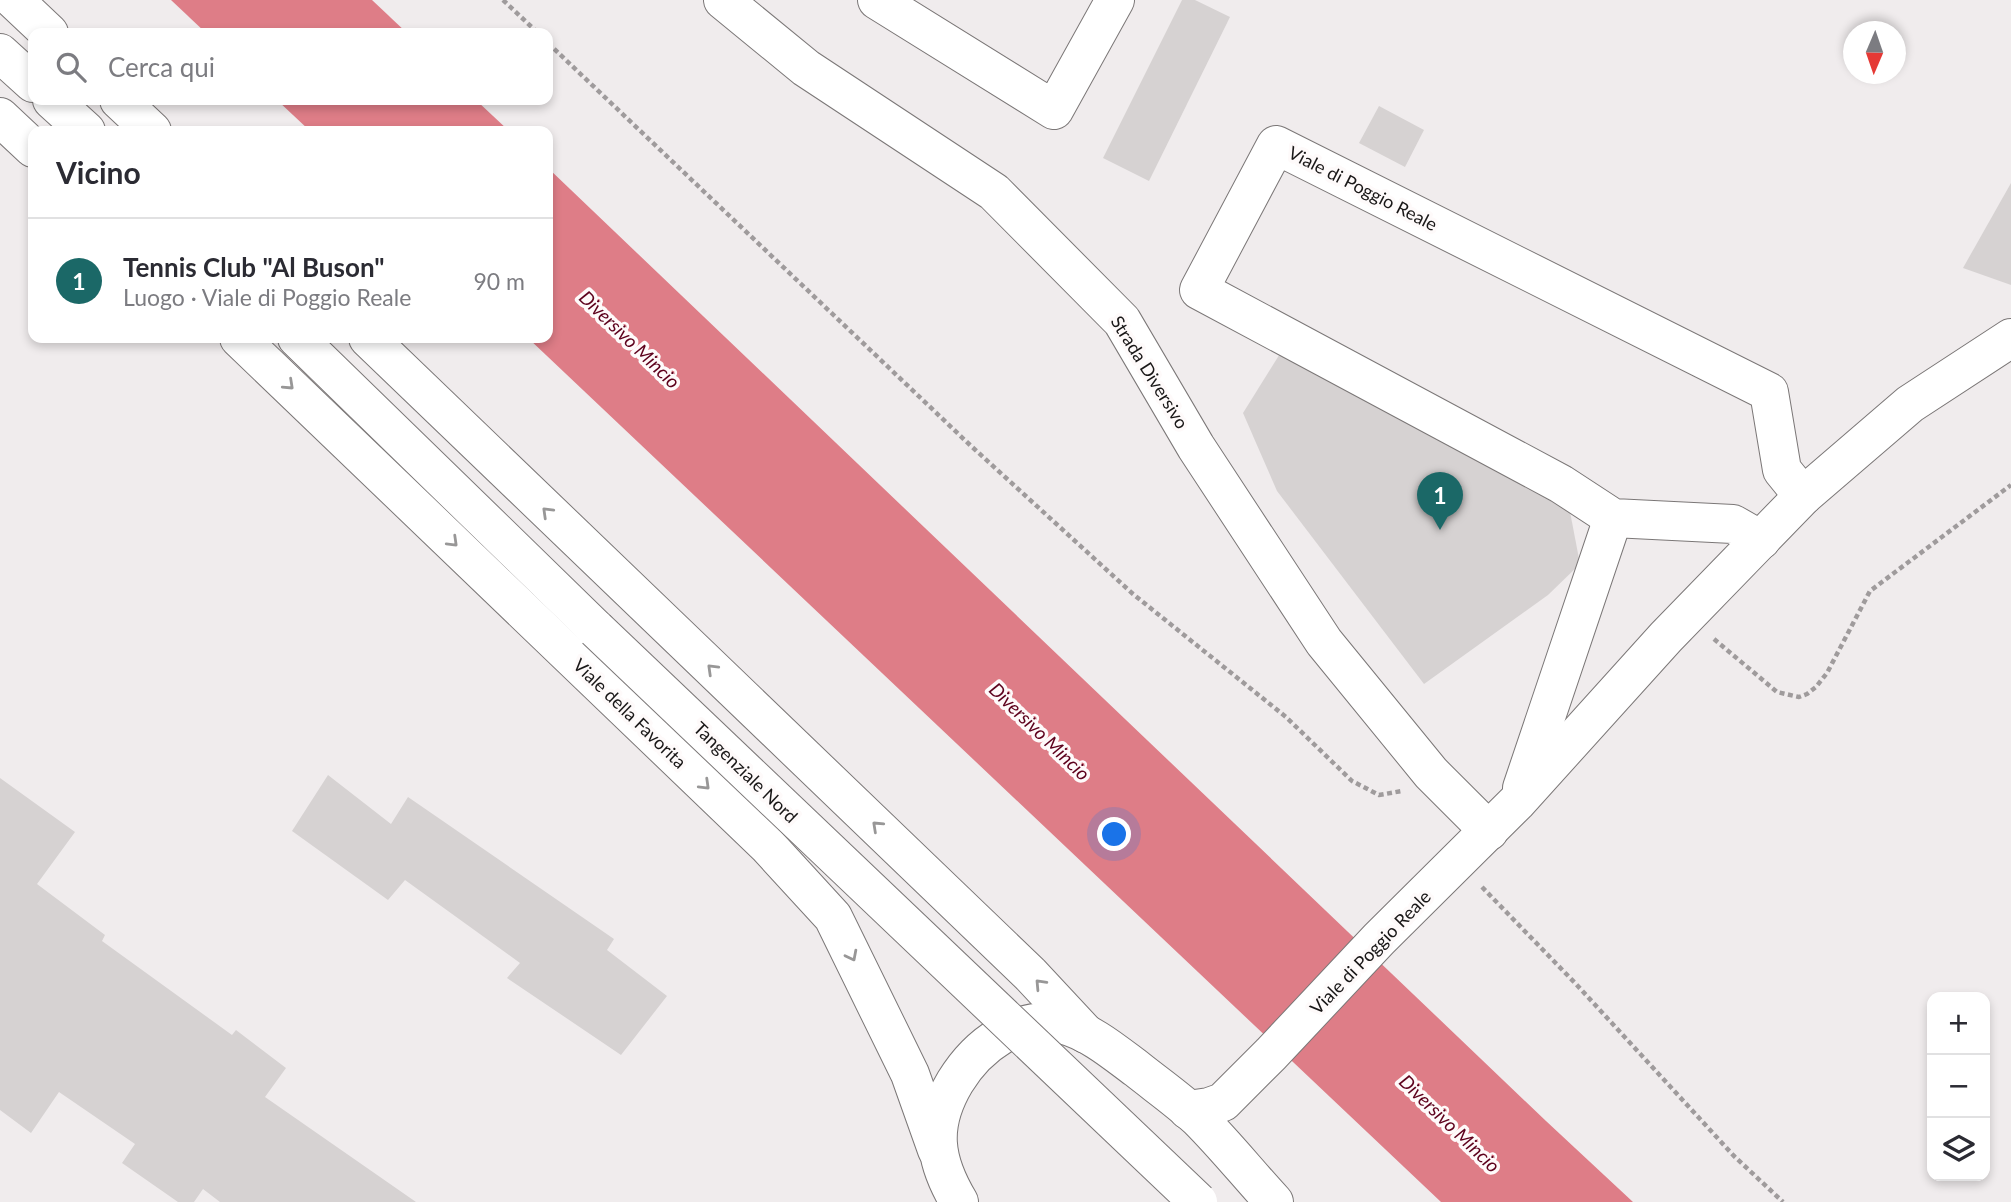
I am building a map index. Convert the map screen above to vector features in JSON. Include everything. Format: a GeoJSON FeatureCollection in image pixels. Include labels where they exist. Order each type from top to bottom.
{"type":"FeatureCollection","features":[{"type":"Feature","properties":{"kind":"main road"},"geometry":{"type":"LineString","coordinates":[[14,0],[44,28]]}},
{"type":"Feature","properties":{"kind":"main road","name":"Strada Diversivo"},"geometry":{"type":"LineString","coordinates":[[723,0],[806,68],[994,192],[1122,321],[1196,447],[1324,642],[1431,773],[1489,831]]}},
{"type":"Feature","properties":{"kind":"main road"},"geometry":{"type":"LineString","coordinates":[[877,0],[1054,110],[1115,0]]}},
{"type":"Feature","properties":{"kind":"main road"},"geometry":{"type":"LineString","coordinates":[[0,53],[28,78]]}},
{"type":"Feature","properties":{"kind":"main road"},"geometry":{"type":"LineString","coordinates":[[57,105],[81,126]]}},
{"type":"Feature","properties":{"kind":"main road"},"geometry":{"type":"LineString","coordinates":[[124,105],[147,126]]}},
{"type":"Feature","properties":{"kind":"main road"},"geometry":{"type":"LineString","coordinates":[[0,117],[28,143]]}},
{"type":"Feature","properties":{"kind":"main road","name":"Viale di Poggio Reale"},"geometry":{"type":"LineString","coordinates":[[1517,802],[1613,518],[1561,484],[1199,290],[1276,145],[1769,392],[1782,470],[1803,496]]}},
{"type":"Feature","properties":{"kind":"main road","name":"Viale di Poggio Reale"},"geometry":{"type":"LineString","coordinates":[[1206,1106],[1271,1054],[1379,939],[1517,802],[1686,616],[1803,496],[1910,404],[2011,338]]}},
{"type":"Feature","properties":{"kind":"main road","name":"Viale della Favorita"},"geometry":{"type":"LineString","coordinates":[[244,343],[767,845],[833,917],[910,1074],[942,1170],[959,1202]]}},
{"type":"Feature","properties":{"kind":"main road","name":"Tangenziale Nord"},"geometry":{"type":"LineString","coordinates":[[302,343],[596,629],[1198,1202]]}},
{"type":"Feature","properties":{"kind":"main road"},"geometry":{"type":"LineString","coordinates":[[373,343],[1020,964],[1086,1034]]}},
{"type":"Feature","properties":{"kind":"main road"},"geometry":{"type":"LineString","coordinates":[[1613,518],[1733,524],[1761,540]]}},
{"type":"Feature","properties":{"kind":"main road"},"geometry":{"type":"LineString","coordinates":[[937,1150],[940,1119],[950,1091],[981,1047],[1011,1030],[1030,1024],[1064,1025],[1102,1042],[1206,1106],[1236,1170],[1274,1202]]}},
{"type":"Feature","properties":{"kind":"path"},"geometry":{"type":"LineString","coordinates":[[503,0],[533,28]]}},
{"type":"Feature","properties":{"kind":"path"},"geometry":{"type":"LineString","coordinates":[[553,48],[1016,488],[1133,594],[1286,717],[1352,781],[1379,796],[1412,789],[1431,773]]}},
{"type":"Feature","properties":{"kind":"path"},"geometry":{"type":"LineString","coordinates":[[1686,616],[1777,692],[1799,697],[1807,694],[1827,673],[1870,591],[2011,485]]}},
{"type":"Feature","properties":{"kind":"path"},"geometry":{"type":"LineString","coordinates":[[1458,862],[1576,984],[1734,1156],[1783,1202]]}},
{"type":"Feature","properties":{"kind":"water"},"geometry":{"type":"Polygon","coordinates":[[[171,0],[372,0],[402,28],[201,28],[171,0]]]}},
{"type":"Feature","properties":{"kind":"water"},"geometry":{"type":"Polygon","coordinates":[[[282,105],[481,105],[504,126],[305,126],[282,105]]]}},
{"type":"Feature","properties":{"kind":"water","name":"Diversivo Mincio"},"geometry":{"type":"Polygon","coordinates":[[[553,173],[1633,1202],[1441,1202],[533,343],[553,343],[553,173]]]}},
{"type":"Feature","properties":{"kind":"building"},"geometry":{"type":"Polygon","coordinates":[[[1182,0],[1195,0],[1230,17],[1149,181],[1103,158],[1182,0]]]}},
{"type":"Feature","properties":{"kind":"building"},"geometry":{"type":"Polygon","coordinates":[[[1379,106],[1424,130],[1405,167],[1359,143],[1379,106]]]}},
{"type":"Feature","properties":{"kind":"building"},"geometry":{"type":"Polygon","coordinates":[[[2011,183],[2011,285],[1963,268],[2011,183]]]}},
{"type":"Feature","properties":{"kind":"building"},"geometry":{"type":"Polygon","coordinates":[[[1286,344],[1567,496],[1580,564],[1548,595],[1424,684],[1277,491],[1243,413],[1286,344]]]}},
{"type":"Feature","properties":{"kind":"building"},"geometry":{"type":"Polygon","coordinates":[[[328,775],[391,824],[408,797],[614,939],[607,950],[667,996],[621,1055],[507,978],[520,963],[405,880],[388,900],[292,831],[328,775]]]}},
{"type":"Feature","properties":{"kind":"building"},"geometry":{"type":"Polygon","coordinates":[[[0,778],[75,832],[37,884],[105,935],[102,941],[232,1035],[236,1030],[286,1068],[265,1097],[416,1202],[220,1202],[203,1189],[194,1202],[178,1202],[122,1163],[135,1144],[59,1092],[31,1133],[0,1110],[0,778]]]}},
{"type":"Feature","properties":{"kind":"place","name":"Tennis Club \"Al Buson\""},"geometry":{"type":"Point","coordinates":[1440,530]}}]}
